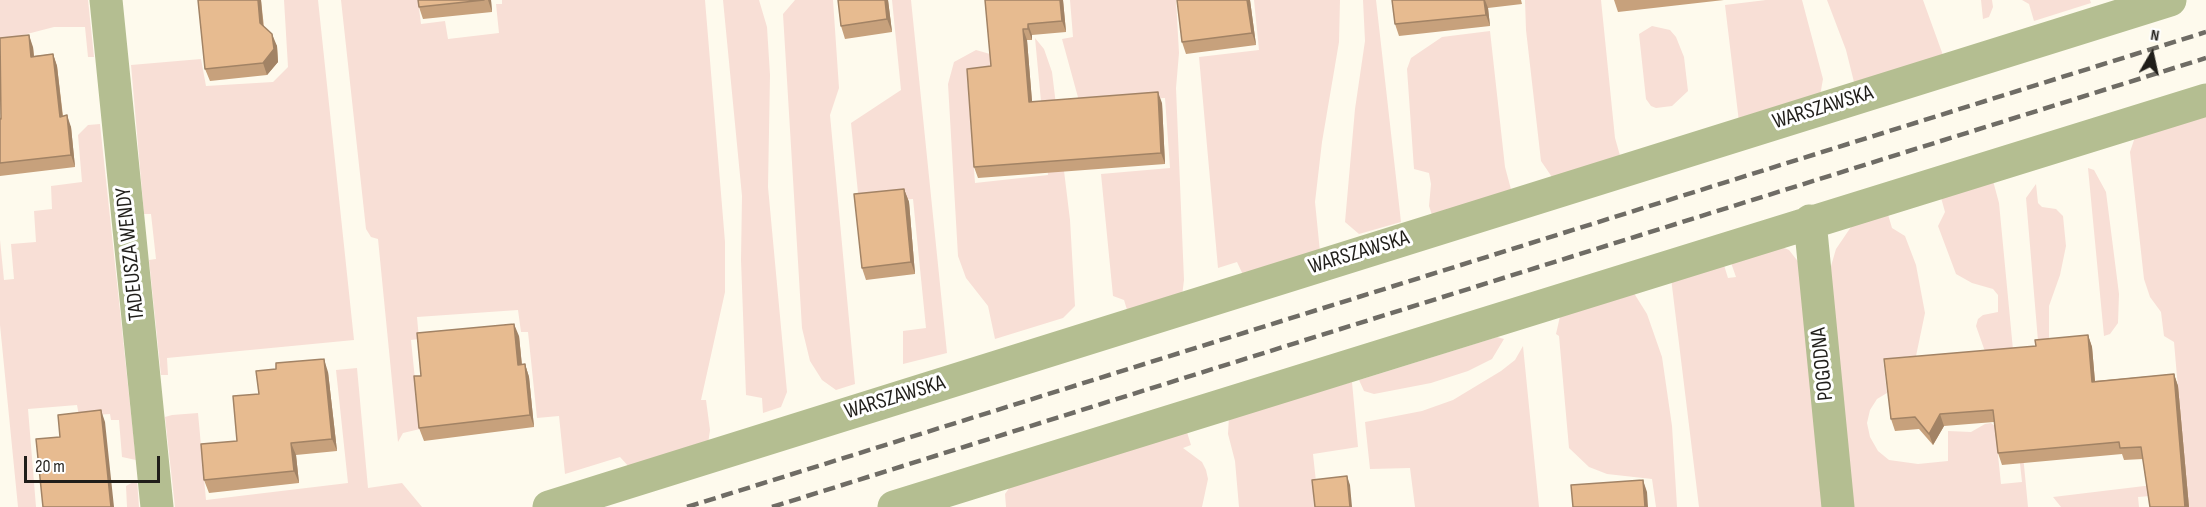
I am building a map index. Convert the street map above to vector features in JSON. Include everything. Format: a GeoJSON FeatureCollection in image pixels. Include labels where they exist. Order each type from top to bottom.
{"type":"FeatureCollection","features":[{"type":"Feature","properties":{"kind":"street","name":"TADEUSZA WENDY"},"geometry":{"type":"LineString","coordinates":[[105,0],[157,507]]}},
{"type":"Feature","properties":{"kind":"street","name":"WARSZAWSKA"},"geometry":{"type":"LineString","coordinates":[[549,507],[2170,0]]}},
{"type":"Feature","properties":{"kind":"street"},"geometry":{"type":"LineString","coordinates":[[894,507],[2206,100]]}},
{"type":"Feature","properties":{"kind":"street","name":"POGODNA"},"geometry":{"type":"LineString","coordinates":[[1810,221],[1838,507]]}},
{"type":"Feature","properties":{"kind":"shaded area"},"geometry":{"type":"Polygon","coordinates":[[[0,0],[88,0],[94,57],[88,57],[85,27],[54,27],[0,41],[0,0]]]}},
{"type":"Feature","properties":{"kind":"shaded area"},"geometry":{"type":"Polygon","coordinates":[[[284,0],[318,0],[354,340],[167,358],[168,375],[161,375],[149,260],[156,259],[151,214],[144,214],[131,65],[201,59],[206,86],[273,82],[288,67],[284,0]]]}},
{"type":"Feature","properties":{"kind":"shaded area"},"geometry":{"type":"Polygon","coordinates":[[[341,0],[418,0],[421,24],[445,21],[448,39],[499,33],[496,4],[502,4],[502,0],[705,0],[725,242],[725,292],[701,400],[706,400],[710,430],[708,444],[630,468],[620,457],[565,474],[559,416],[537,418],[528,332],[521,332],[518,310],[417,317],[419,339],[411,340],[420,429],[403,433],[398,442],[378,239],[371,237],[366,229],[341,0]]]}},
{"type":"Feature","properties":{"kind":"shaded area"},"geometry":{"type":"Polygon","coordinates":[[[723,0],[759,0],[767,27],[770,75],[768,187],[787,392],[781,407],[763,413],[762,398],[746,395],[741,260],[742,196],[723,0]]]}},
{"type":"Feature","properties":{"kind":"shaded area"},"geometry":{"type":"Polygon","coordinates":[[[795,0],[833,0],[839,88],[830,115],[855,384],[836,390],[822,380],[810,361],[802,328],[783,14],[795,0]]]}},
{"type":"Feature","properties":{"kind":"shaded area"},"geometry":{"type":"Polygon","coordinates":[[[892,0],[911,0],[947,353],[903,364],[903,331],[926,328],[913,199],[859,203],[851,123],[901,90],[892,0]]]}},
{"type":"Feature","properties":{"kind":"shaded area"},"geometry":{"type":"Polygon","coordinates":[[[1070,0],[1176,0],[1179,53],[1176,88],[1184,280],[1182,296],[1128,313],[1124,300],[1113,296],[1101,174],[1170,168],[1165,98],[1079,101],[1062,39],[1073,37],[1070,0]]]}},
{"type":"Feature","properties":{"kind":"shaded area"},"geometry":{"type":"Polygon","coordinates":[[[1254,0],[1340,0],[1339,42],[1322,142],[1315,202],[1320,252],[1244,277],[1237,262],[1218,268],[1199,57],[1259,50],[1254,0]]]}},
{"type":"Feature","properties":{"kind":"shaded area"},"geometry":{"type":"Polygon","coordinates":[[[1363,0],[1376,0],[1401,222],[1359,234],[1345,222],[1355,109],[1365,41],[1363,0]]]}},
{"type":"Feature","properties":{"kind":"shaded area"},"geometry":{"type":"Polygon","coordinates":[[[1525,0],[1601,0],[1615,138],[1621,159],[1554,180],[1541,161],[1526,30],[1525,0]]]}},
{"type":"Feature","properties":{"kind":"shaded area"},"geometry":{"type":"Polygon","coordinates":[[[1766,0],[1802,0],[1823,79],[1820,96],[1739,122],[1725,5],[1766,0]]]}},
{"type":"Feature","properties":{"kind":"shaded area"},"geometry":{"type":"Polygon","coordinates":[[[1827,0],[1923,0],[1944,58],[1855,86],[1846,50],[1827,0]]]}},
{"type":"Feature","properties":{"kind":"shaded area"},"geometry":{"type":"Polygon","coordinates":[[[1981,0],[1992,0],[1993,7],[1989,17],[1983,19],[1981,0]]]}},
{"type":"Feature","properties":{"kind":"shaded area"},"geometry":{"type":"Polygon","coordinates":[[[2022,0],[2090,0],[2091,3],[2034,21],[2029,4],[2022,0]]]}},
{"type":"Feature","properties":{"kind":"shaded area"},"geometry":{"type":"Polygon","coordinates":[[[1652,26],[1670,30],[1676,37],[1684,57],[1688,91],[1672,106],[1656,108],[1651,106],[1646,99],[1639,34],[1652,26]]]}},
{"type":"Feature","properties":{"kind":"shaded area"},"geometry":{"type":"Polygon","coordinates":[[[1490,31],[1505,167],[1512,193],[1433,218],[1429,206],[1431,184],[1429,173],[1414,169],[1407,69],[1411,58],[1442,37],[1490,31]]]}},
{"type":"Feature","properties":{"kind":"shaded area"},"geometry":{"type":"Polygon","coordinates":[[[1035,38],[1044,49],[1052,72],[1070,220],[1075,306],[1063,318],[995,339],[988,306],[966,278],[958,256],[948,84],[954,62],[976,50],[990,54],[992,72],[967,74],[975,183],[1048,175],[1035,38]]]}},
{"type":"Feature","properties":{"kind":"shaded area"},"geometry":{"type":"Polygon","coordinates":[[[2206,112],[2206,507],[2189,507],[2187,493],[2138,497],[2139,507],[2061,507],[2053,497],[2186,481],[2174,342],[2164,336],[2161,312],[2150,297],[2144,279],[2130,152],[2136,134],[2206,112]]]}},
{"type":"Feature","properties":{"kind":"shaded area"},"geometry":{"type":"Polygon","coordinates":[[[100,124],[136,460],[122,457],[119,420],[111,420],[110,414],[79,416],[77,405],[28,409],[36,507],[18,507],[0,325],[0,240],[4,280],[14,279],[11,244],[36,242],[34,211],[52,209],[51,186],[82,182],[78,135],[88,125],[100,124]]]}},
{"type":"Feature","properties":{"kind":"shaded area"},"geometry":{"type":"Polygon","coordinates":[[[2088,168],[2094,170],[2106,192],[2119,294],[2118,323],[2110,334],[2104,336],[2088,168]]]}},
{"type":"Feature","properties":{"kind":"shaded area"},"geometry":{"type":"Polygon","coordinates":[[[1992,177],[1999,203],[2028,507],[1851,507],[1829,273],[1836,249],[1853,224],[1887,211],[1892,228],[1905,236],[1916,265],[1925,313],[1916,356],[1883,359],[1887,393],[1877,399],[1870,410],[1867,423],[1870,437],[1878,451],[1889,460],[1918,464],[1948,461],[1948,431],[1971,432],[1991,423],[1995,426],[2001,484],[2022,482],[2018,445],[1976,326],[1978,319],[1983,315],[1998,312],[1998,295],[1993,289],[1972,283],[1956,274],[1938,226],[1945,212],[1940,194],[1992,177]]]}},
{"type":"Feature","properties":{"kind":"shaded area"},"geometry":{"type":"Polygon","coordinates":[[[2036,184],[2038,203],[2042,207],[2056,209],[2063,216],[2066,246],[2060,275],[2049,306],[2049,340],[2038,341],[2026,198],[2036,184]]]}},
{"type":"Feature","properties":{"kind":"shaded area"},"geometry":{"type":"Polygon","coordinates":[[[1782,247],[1789,250],[1800,264],[1824,507],[1699,507],[1671,278],[1723,262],[1728,278],[1736,277],[1730,260],[1782,247]]]}},
{"type":"Feature","properties":{"kind":"shaded area"},"geometry":{"type":"Polygon","coordinates":[[[1632,290],[1647,314],[1662,357],[1672,426],[1677,507],[1656,507],[1652,479],[1607,474],[1589,467],[1569,448],[1559,336],[1556,334],[1561,312],[1632,290]]]}},
{"type":"Feature","properties":{"kind":"shaded area"},"geometry":{"type":"Polygon","coordinates":[[[1497,337],[1504,339],[1492,359],[1468,371],[1431,383],[1374,394],[1364,391],[1359,380],[1497,337]]]}},
{"type":"Feature","properties":{"kind":"shaded area"},"geometry":{"type":"Polygon","coordinates":[[[1523,346],[1539,507],[1415,507],[1410,468],[1370,469],[1365,422],[1422,411],[1453,400],[1501,371],[1515,360],[1523,346]]]}},
{"type":"Feature","properties":{"kind":"shaded area"},"geometry":{"type":"Polygon","coordinates":[[[357,368],[368,488],[402,483],[422,507],[175,507],[165,417],[172,415],[198,413],[206,500],[348,483],[336,370],[357,368]]]}},
{"type":"Feature","properties":{"kind":"shaded area"},"geometry":{"type":"Polygon","coordinates":[[[1352,382],[1358,447],[1313,454],[1316,482],[1313,488],[1314,507],[1239,507],[1235,461],[1228,434],[1229,416],[1352,382]]]}},
{"type":"Feature","properties":{"kind":"shaded area"},"geometry":{"type":"Polygon","coordinates":[[[1186,429],[1191,445],[1183,448],[1202,462],[1208,479],[1202,507],[1006,507],[1005,494],[1012,484],[1186,429]]]}},
{"type":"Feature","properties":{"kind":"shaded area"},"geometry":{"type":"Polygon","coordinates":[[[137,480],[139,507],[127,507],[126,486],[137,480]]]}},
{"type":"Feature","properties":{"kind":"building"},"geometry":{"type":"Polygon","coordinates":[[[198,0],[258,0],[260,23],[272,34],[274,49],[263,63],[205,69],[198,0]]]}},
{"type":"Feature","properties":{"kind":"building"},"geometry":{"type":"Polygon","coordinates":[[[418,0],[484,0],[419,7],[418,0]]]}},
{"type":"Feature","properties":{"kind":"building"},"geometry":{"type":"Polygon","coordinates":[[[838,0],[885,0],[887,19],[841,26],[838,0]]]}},
{"type":"Feature","properties":{"kind":"building"},"geometry":{"type":"Polygon","coordinates":[[[985,0],[1060,0],[1062,21],[1028,24],[1028,29],[1023,29],[1029,102],[1158,92],[1161,153],[974,167],[967,69],[991,66],[985,0]]]}},
{"type":"Feature","properties":{"kind":"building"},"geometry":{"type":"Polygon","coordinates":[[[1177,0],[1247,0],[1252,33],[1182,42],[1177,0]]]}},
{"type":"Feature","properties":{"kind":"building"},"geometry":{"type":"Polygon","coordinates":[[[1392,0],[1484,0],[1486,15],[1395,24],[1392,0]]]}},
{"type":"Feature","properties":{"kind":"building"},"geometry":{"type":"Polygon","coordinates":[[[29,35],[31,57],[53,54],[60,117],[67,115],[71,155],[0,163],[0,38],[29,35]]]}},
{"type":"Feature","properties":{"kind":"building"},"geometry":{"type":"Polygon","coordinates":[[[904,189],[911,262],[862,268],[854,194],[904,189]]]}},
{"type":"Feature","properties":{"kind":"building"},"geometry":{"type":"Polygon","coordinates":[[[514,324],[518,365],[525,364],[530,415],[419,428],[414,376],[421,376],[417,333],[514,324]]]}},
{"type":"Feature","properties":{"kind":"building"},"geometry":{"type":"Polygon","coordinates":[[[2088,335],[2092,382],[2174,374],[2185,507],[2150,507],[2141,447],[2120,448],[2119,442],[1998,453],[1993,410],[1940,414],[1929,434],[1915,417],[1891,419],[1884,359],[2036,346],[2035,340],[2088,335]]]}},
{"type":"Feature","properties":{"kind":"building"},"geometry":{"type":"Polygon","coordinates":[[[324,359],[332,439],[291,443],[294,471],[204,480],[201,444],[237,441],[233,396],[259,394],[256,371],[276,369],[276,363],[324,359]]]}},
{"type":"Feature","properties":{"kind":"building"},"geometry":{"type":"Polygon","coordinates":[[[101,410],[111,507],[43,507],[36,439],[60,437],[58,415],[101,410]]]}},
{"type":"Feature","properties":{"kind":"building"},"geometry":{"type":"Polygon","coordinates":[[[1347,476],[1350,507],[1315,507],[1312,480],[1347,476]]]}},
{"type":"Feature","properties":{"kind":"building"},"geometry":{"type":"Polygon","coordinates":[[[1643,480],[1645,507],[1573,507],[1571,485],[1643,480]]]}},
{"type":"Feature","properties":{"kind":"railway"},"geometry":{"type":"LineString","coordinates":[[687,507],[2206,32]]}},
{"type":"Feature","properties":{"kind":"railway"},"geometry":{"type":"LineString","coordinates":[[772,507],[2206,58]]}}]}
